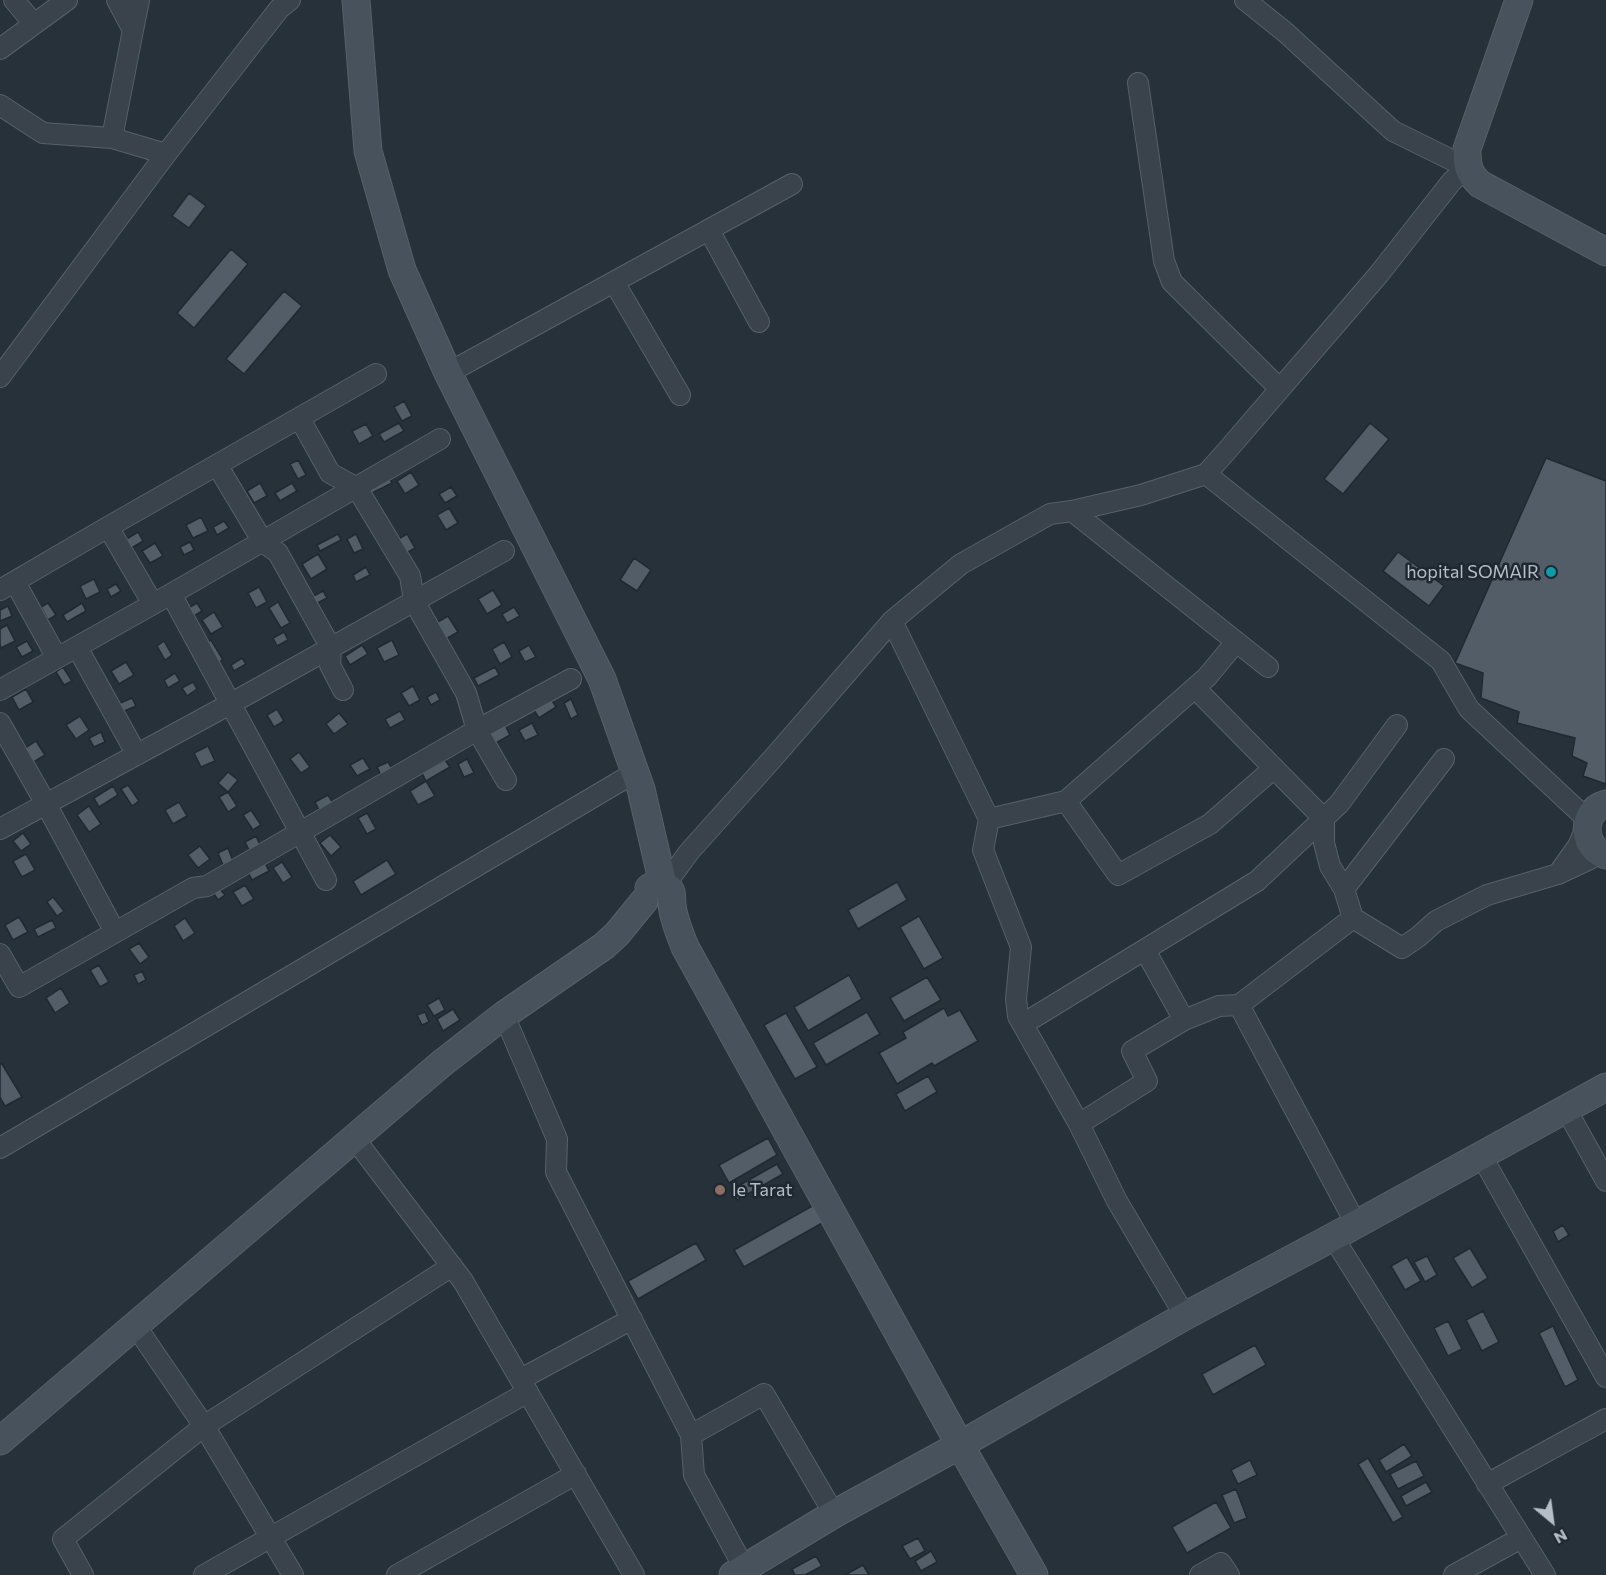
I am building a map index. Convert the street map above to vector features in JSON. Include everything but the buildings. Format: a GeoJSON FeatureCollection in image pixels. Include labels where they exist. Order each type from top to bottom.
{"type":"FeatureCollection","features":[{"type":"Feature","properties":{"kind":"street"},"geometry":{"type":"LineString","coordinates":[[14,0],[34,24]]}},
{"type":"Feature","properties":{"kind":"street"},"geometry":{"type":"LineString","coordinates":[[0,49],[67,0]]}},
{"type":"Feature","properties":{"kind":"street"},"geometry":{"type":"LineString","coordinates":[[117,0],[133,30]]}},
{"type":"Feature","properties":{"kind":"street"},"geometry":{"type":"LineString","coordinates":[[112,138],[139,0]]}},
{"type":"Feature","properties":{"kind":"street"},"geometry":{"type":"LineString","coordinates":[[0,377],[166,154],[279,9],[290,0]]}},
{"type":"Feature","properties":{"kind":"street"},"geometry":{"type":"LineString","coordinates":[[356,0],[368,151],[402,270],[448,373],[602,679],[638,781],[659,898],[1034,1575]]}},
{"type":"Feature","properties":{"kind":"street"},"geometry":{"type":"LineString","coordinates":[[1245,0],[1285,32],[1393,131],[1468,168]]}},
{"type":"Feature","properties":{"kind":"street"},"geometry":{"type":"LineString","coordinates":[[1519,0],[1467,149],[1468,168],[1472,177],[1480,184],[1606,252]]}},
{"type":"Feature","properties":{"kind":"street"},"geometry":{"type":"LineString","coordinates":[[1138,83],[1164,261],[1172,282],[1281,389]]}},
{"type":"Feature","properties":{"kind":"street"},"geometry":{"type":"LineString","coordinates":[[0,105],[43,133],[112,138],[166,154]]}},
{"type":"Feature","properties":{"kind":"street"},"geometry":{"type":"LineString","coordinates":[[0,1441],[441,1064],[504,1015],[604,946],[659,898],[696,858],[704,835],[892,621],[961,564],[1050,514],[1141,495],[1206,474],[1379,274],[1452,181],[1468,168]]}},
{"type":"Feature","properties":{"kind":"street"},"geometry":{"type":"LineString","coordinates":[[448,373],[792,184]]}},
{"type":"Feature","properties":{"kind":"street"},"geometry":{"type":"LineString","coordinates":[[709,230],[759,322]]}},
{"type":"Feature","properties":{"kind":"street"},"geometry":{"type":"LineString","coordinates":[[614,282],[680,395]]}},
{"type":"Feature","properties":{"kind":"street"},"geometry":{"type":"LineString","coordinates":[[57,658],[8,586],[108,526],[376,374]]}},
{"type":"Feature","properties":{"kind":"street"},"geometry":{"type":"LineString","coordinates":[[300,419],[330,473],[357,488],[410,576],[414,601],[466,693],[477,730],[506,780]]}},
{"type":"Feature","properties":{"kind":"street"},"geometry":{"type":"LineString","coordinates":[[0,690],[440,439]]}},
{"type":"Feature","properties":{"kind":"street"},"geometry":{"type":"LineString","coordinates":[[217,465],[263,542],[278,553],[331,648],[330,665],[343,690]]}},
{"type":"Feature","properties":{"kind":"street"},"geometry":{"type":"LineString","coordinates":[[1206,474],[1441,661],[1469,709],[1598,812]]}},
{"type":"Feature","properties":{"kind":"street"},"geometry":{"type":"LineString","coordinates":[[1072,511],[1268,667]]}},
{"type":"Feature","properties":{"kind":"street"},"geometry":{"type":"LineString","coordinates":[[108,526],[153,604]]}},
{"type":"Feature","properties":{"kind":"street"},"geometry":{"type":"LineString","coordinates":[[0,829],[504,551]]}},
{"type":"Feature","properties":{"kind":"street"},"geometry":{"type":"LineString","coordinates":[[171,594],[326,880]]}},
{"type":"Feature","properties":{"kind":"street"},"geometry":{"type":"LineString","coordinates":[[892,621],[989,819],[983,850],[1021,947],[1016,999],[1018,1016],[1078,1124],[1117,1201],[1185,1316]]}},
{"type":"Feature","properties":{"kind":"street"},"geometry":{"type":"LineString","coordinates":[[989,819],[1066,801],[1207,677],[1236,642]]}},
{"type":"Feature","properties":{"kind":"street"},"geometry":{"type":"LineString","coordinates":[[77,647],[137,754]]}},
{"type":"Feature","properties":{"kind":"street"},"geometry":{"type":"LineString","coordinates":[[0,954],[19,987],[193,888],[207,886],[477,730],[571,679]]}},
{"type":"Feature","properties":{"kind":"street"},"geometry":{"type":"LineString","coordinates":[[1195,688],[1324,819],[1324,843],[1330,866],[1344,889],[1353,918],[1402,948],[1436,921],[1487,895],[1558,874],[1603,855]]}},
{"type":"Feature","properties":{"kind":"street"},"geometry":{"type":"LineString","coordinates":[[0,723],[115,932]]}},
{"type":"Feature","properties":{"kind":"street"},"geometry":{"type":"LineString","coordinates":[[1023,1024],[1257,881],[1339,804],[1397,725]]}},
{"type":"Feature","properties":{"kind":"street"},"geometry":{"type":"LineString","coordinates":[[1344,889],[1444,759]]}},
{"type":"Feature","properties":{"kind":"street"},"geometry":{"type":"LineString","coordinates":[[1066,801],[1118,875],[1210,824],[1274,768]]}},
{"type":"Feature","properties":{"kind":"street"},"geometry":{"type":"LineString","coordinates":[[0,1148],[638,781]]}},
{"type":"Feature","properties":{"kind":"street"},"geometry":{"type":"LineString","coordinates":[[1598,812],[1587,831],[1590,843],[1603,855]]}},
{"type":"Feature","properties":{"kind":"street"},"geometry":{"type":"LineString","coordinates":[[1558,874],[1598,812]]}},
{"type":"Feature","properties":{"kind":"street"},"geometry":{"type":"LineString","coordinates":[[1078,1124],[1147,1081],[1132,1051],[1184,1020],[1219,1006],[1239,1005],[1353,918]]}},
{"type":"Feature","properties":{"kind":"street"},"geometry":{"type":"LineString","coordinates":[[1145,950],[1184,1020]]}},
{"type":"Feature","properties":{"kind":"street"},"geometry":{"type":"LineString","coordinates":[[1239,1005],[1344,1231],[1487,1484],[1545,1575]]}},
{"type":"Feature","properties":{"kind":"street"},"geometry":{"type":"LineString","coordinates":[[504,1015],[557,1138],[555,1172],[691,1435],[694,1475],[739,1572],[834,1514],[960,1445],[1185,1316],[1606,1087]]}},
{"type":"Feature","properties":{"kind":"street"},"geometry":{"type":"LineString","coordinates":[[1566,1109],[1606,1181]]}},
{"type":"Feature","properties":{"kind":"street"},"geometry":{"type":"LineString","coordinates":[[354,1138],[463,1281],[634,1575]]}},
{"type":"Feature","properties":{"kind":"street"},"geometry":{"type":"LineString","coordinates":[[1481,1155],[1606,1377]]}},
{"type":"Feature","properties":{"kind":"street"},"geometry":{"type":"LineString","coordinates":[[83,1575],[63,1539],[204,1426],[452,1266]]}},
{"type":"Feature","properties":{"kind":"street"},"geometry":{"type":"LineString","coordinates":[[204,1575],[525,1386],[632,1318]]}},
{"type":"Feature","properties":{"kind":"street"},"geometry":{"type":"LineString","coordinates":[[135,1324],[204,1426],[293,1575]]}},
{"type":"Feature","properties":{"kind":"street"},"geometry":{"type":"LineString","coordinates":[[691,1435],[764,1394],[834,1514]]}},
{"type":"Feature","properties":{"kind":"street"},"geometry":{"type":"LineString","coordinates":[[1487,1484],[1606,1419]]}},
{"type":"Feature","properties":{"kind":"street"},"geometry":{"type":"LineString","coordinates":[[397,1575],[576,1474]]}},
{"type":"Feature","properties":{"kind":"street"},"geometry":{"type":"LineString","coordinates":[[1454,1575],[1521,1538]]}},
{"type":"Feature","properties":{"kind":"street"},"geometry":{"type":"LineString","coordinates":[[1200,1575],[1221,1563],[1229,1575]]}},
{"type":"Feature","properties":{"kind":"place","name":"hopital SOMAIR"},"geometry":{"type":"Point","coordinates":[1551,572]}},
{"type":"Feature","properties":{"kind":"place","name":"le Tarat"},"geometry":{"type":"Point","coordinates":[720,1190]}}]}
